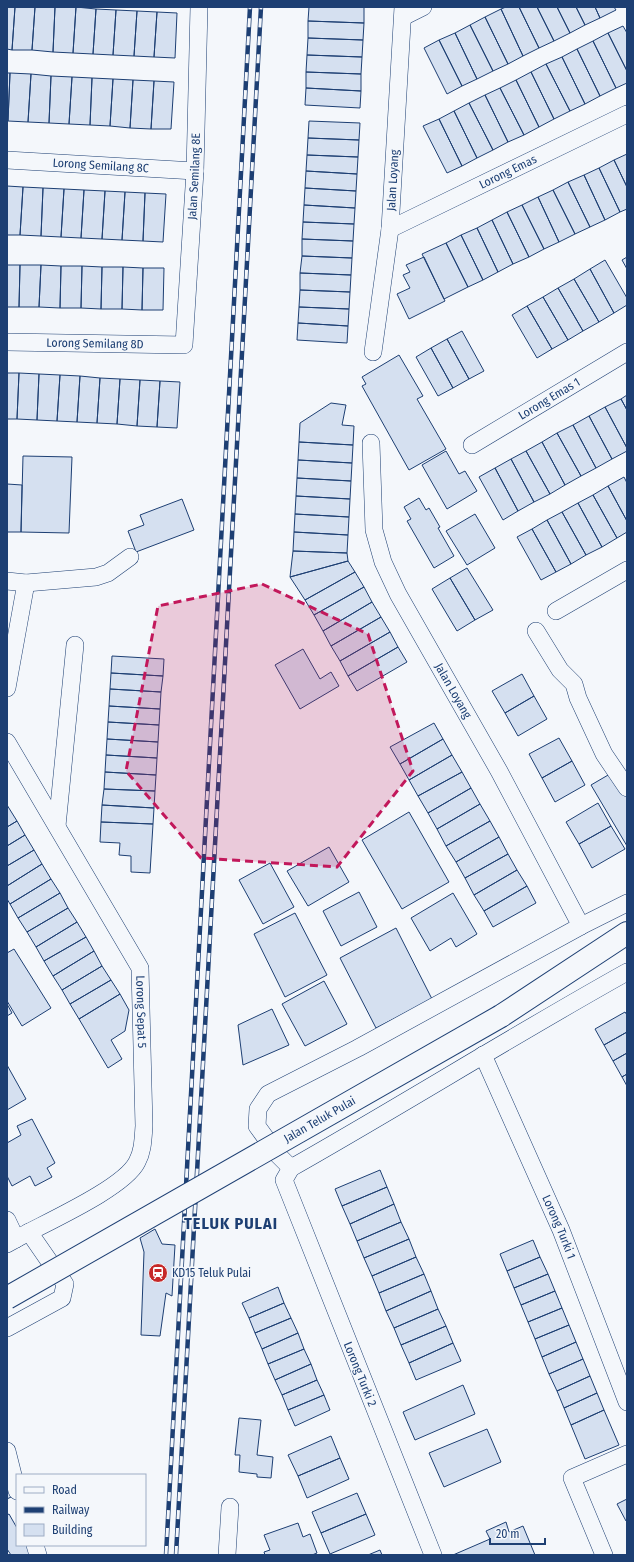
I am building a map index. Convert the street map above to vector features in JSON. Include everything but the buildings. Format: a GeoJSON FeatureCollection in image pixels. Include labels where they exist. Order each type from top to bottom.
{"type":"FeatureCollection","features":[{"type":"Feature","properties":{"kind":"main road","name":"Jalan Teluk Pulai"},"geometry":{"type":"LineString","coordinates":[[7,1298],[501,1016],[627,933]]}},
{"type":"Feature","properties":{"kind":"street","name":"Jalan Semilang 8E"},"geometry":{"type":"LineString","coordinates":[[184,345],[195,171],[199,7]]}},
{"type":"Feature","properties":{"kind":"street"},"geometry":{"type":"LineString","coordinates":[[403,12],[422,7]]}},
{"type":"Feature","properties":{"kind":"street","name":"Jalan Loyang"},"geometry":{"type":"LineString","coordinates":[[373,352],[390,229],[403,12]]}},
{"type":"Feature","properties":{"kind":"street","name":"Lorong Emas"},"geometry":{"type":"LineString","coordinates":[[390,229],[627,114]]}},
{"type":"Feature","properties":{"kind":"street","name":"Lorong Semilang 8C"},"geometry":{"type":"LineString","coordinates":[[7,160],[195,171]]}},
{"type":"Feature","properties":{"kind":"street","name":"Lorong Semilang 8D"},"geometry":{"type":"LineString","coordinates":[[7,342],[184,345]]}},
{"type":"Feature","properties":{"kind":"street","name":"Lorong Emas 1"},"geometry":{"type":"LineString","coordinates":[[472,445],[627,352]]}},
{"type":"Feature","properties":{"kind":"street","name":"Jalan Loyang"},"geometry":{"type":"LineString","coordinates":[[371,443],[374,530],[383,562],[398,594],[499,771],[581,926]]}},
{"type":"Feature","properties":{"kind":"street"},"geometry":{"type":"LineString","coordinates":[[7,581],[26,583],[96,577],[108,573],[130,557]]}},
{"type":"Feature","properties":{"kind":"street"},"geometry":{"type":"LineString","coordinates":[[556,611],[627,570]]}},
{"type":"Feature","properties":{"kind":"street"},"geometry":{"type":"LineString","coordinates":[[7,688],[26,583]]}},
{"type":"Feature","properties":{"kind":"street"},"geometry":{"type":"LineString","coordinates":[[536,631],[560,670],[574,684],[578,698],[604,754],[627,788]]}},
{"type":"Feature","properties":{"kind":"street"},"geometry":{"type":"LineString","coordinates":[[57,826],[75,645]]}},
{"type":"Feature","properties":{"kind":"street","name":"Lorong Sepat 5"},"geometry":{"type":"LineString","coordinates":[[7,742],[140,968],[144,1126],[142,1150],[136,1164],[115,1186],[17,1238]]}},
{"type":"Feature","properties":{"kind":"street"},"geometry":{"type":"LineString","coordinates":[[627,903],[581,926],[358,1048],[268,1094],[258,1109],[258,1126],[278,1155],[291,1168],[368,1125],[627,972]]}},
{"type":"Feature","properties":{"kind":"street","name":"Lorong Turki 1"},"geometry":{"type":"LineString","coordinates":[[483,1056],[561,1230],[627,1402]]}},
{"type":"Feature","properties":{"kind":"street","name":"Lorong Turki 2"},"geometry":{"type":"LineString","coordinates":[[291,1168],[284,1180],[288,1194],[433,1555]]}},
{"type":"Feature","properties":{"kind":"street"},"geometry":{"type":"LineString","coordinates":[[7,1220],[17,1238],[65,1284],[62,1298],[7,1328]]}},
{"type":"Feature","properties":{"kind":"street"},"geometry":{"type":"LineString","coordinates":[[7,1451],[16,1486]]}},
{"type":"Feature","properties":{"kind":"street"},"geometry":{"type":"LineString","coordinates":[[604,1555],[572,1478],[627,1454]]}},
{"type":"Feature","properties":{"kind":"street"},"geometry":{"type":"LineString","coordinates":[[227,1555],[230,1507]]}},
{"type":"Feature","properties":{"kind":"highlighted area"},"geometry":{"type":"Polygon","coordinates":[[[262,584],[368,634],[413,771],[337,867],[201,858],[126,771],[158,606],[262,584]]]}},
{"type":"Feature","properties":{"kind":"railway"},"geometry":{"type":"LineString","coordinates":[[166,1555],[250,7]]}},
{"type":"Feature","properties":{"kind":"railway"},"geometry":{"type":"LineString","coordinates":[[176,1555],[261,7]]}},
{"type":"Feature","properties":{"kind":"place","name":"KD15 Teluk Pulai"},"geometry":{"type":"Point","coordinates":[158,1273]}},
{"type":"Feature","properties":{"kind":"district","name":"TELUK PULAI"},"geometry":{"type":"Point","coordinates":[231,1223]}}]}
